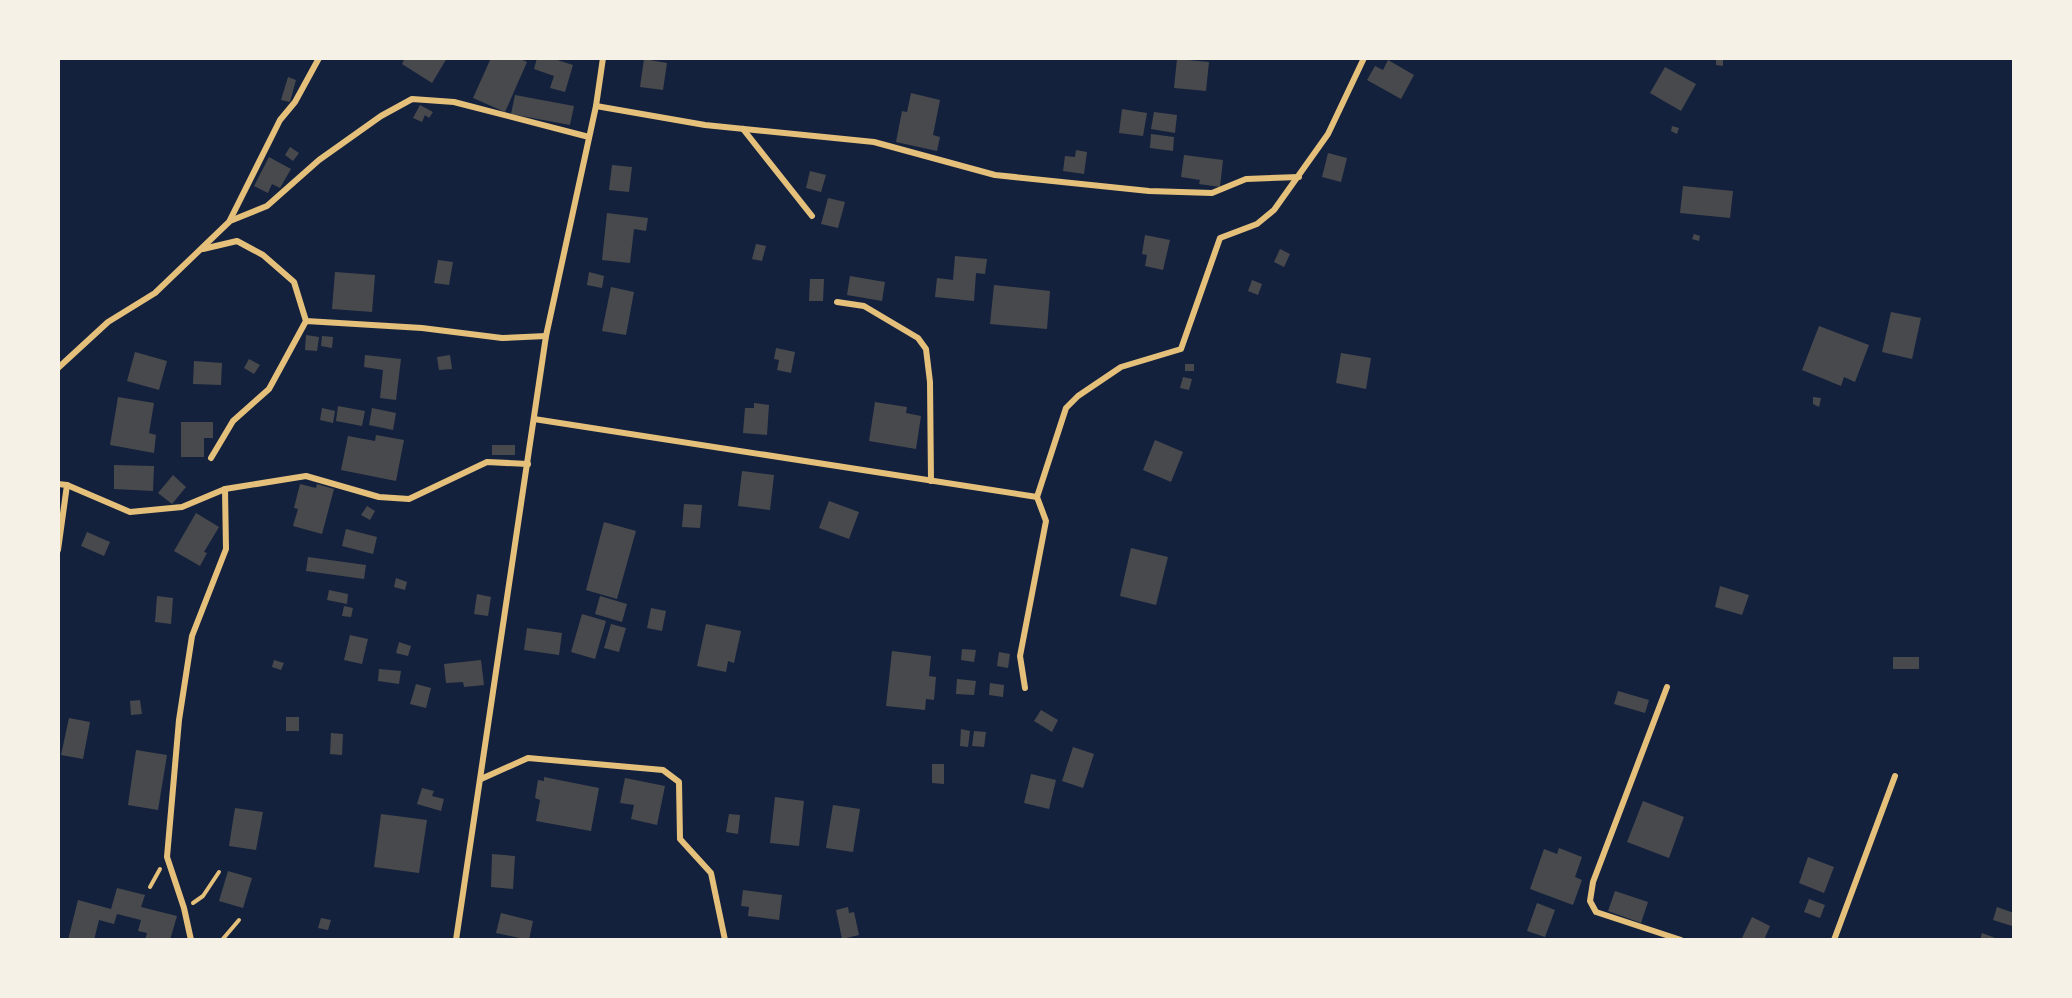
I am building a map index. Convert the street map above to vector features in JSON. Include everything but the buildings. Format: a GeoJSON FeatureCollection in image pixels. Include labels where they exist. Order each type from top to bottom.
{"type":"FeatureCollection","features":[{"type":"Feature","properties":{"kind":"street"},"geometry":{"type":"LineString","coordinates":[[58,369],[108,322],[155,293],[230,221],[280,120],[295,102],[319,58]]}},
{"type":"Feature","properties":{"kind":"street"},"geometry":{"type":"LineString","coordinates":[[456,939],[546,336],[596,106],[603,58]]}},
{"type":"Feature","properties":{"kind":"street"},"geometry":{"type":"LineString","coordinates":[[1025,688],[1020,656],[1046,521],[1037,497],[1066,408],[1078,396],[1121,367],[1181,349],[1220,238],[1257,224],[1274,210],[1328,134],[1364,58]]}},
{"type":"Feature","properties":{"kind":"street"},"geometry":{"type":"LineString","coordinates":[[230,221],[267,206],[319,160],[381,116],[412,99],[454,102],[589,137]]}},
{"type":"Feature","properties":{"kind":"street"},"geometry":{"type":"LineString","coordinates":[[596,106],[705,125],[874,142],[995,175],[1149,191],[1212,193],[1246,179],[1299,177]]}},
{"type":"Feature","properties":{"kind":"street"},"geometry":{"type":"LineString","coordinates":[[743,129],[812,216]]}},
{"type":"Feature","properties":{"kind":"street"},"geometry":{"type":"LineString","coordinates":[[203,249],[237,241],[263,255],[294,282],[306,321],[269,389],[233,421],[211,458]]}},
{"type":"Feature","properties":{"kind":"street"},"geometry":{"type":"LineString","coordinates":[[837,302],[864,306],[918,338],[926,349],[930,382],[931,481]]}},
{"type":"Feature","properties":{"kind":"street"},"geometry":{"type":"LineString","coordinates":[[306,321],[422,328],[502,338],[546,336]]}},
{"type":"Feature","properties":{"kind":"street"},"geometry":{"type":"LineString","coordinates":[[534,419],[1037,497]]}},
{"type":"Feature","properties":{"kind":"street"},"geometry":{"type":"LineString","coordinates":[[58,484],[67,485],[130,512],[182,507],[225,489],[306,476],[380,497],[409,499],[487,462],[528,464]]}},
{"type":"Feature","properties":{"kind":"street"},"geometry":{"type":"LineString","coordinates":[[58,550],[67,485]]}},
{"type":"Feature","properties":{"kind":"street"},"geometry":{"type":"LineString","coordinates":[[191,939],[184,908],[167,856],[179,720],[192,636],[226,549],[225,489]]}},
{"type":"Feature","properties":{"kind":"street"},"geometry":{"type":"LineString","coordinates":[[1667,687],[1593,882],[1590,901],[1596,912],[1681,939]]}},
{"type":"Feature","properties":{"kind":"street"},"geometry":{"type":"LineString","coordinates":[[481,779],[528,758],[663,770],[679,782],[680,839],[711,873],[725,939]]}},
{"type":"Feature","properties":{"kind":"street"},"geometry":{"type":"LineString","coordinates":[[1834,939],[1895,776]]}},
{"type":"Feature","properties":{"kind":"path"},"geometry":{"type":"LineString","coordinates":[[184,908],[203,896],[219,872]]}},
{"type":"Feature","properties":{"kind":"path"},"geometry":{"type":"LineString","coordinates":[[222,939],[239,920]]}}]}
